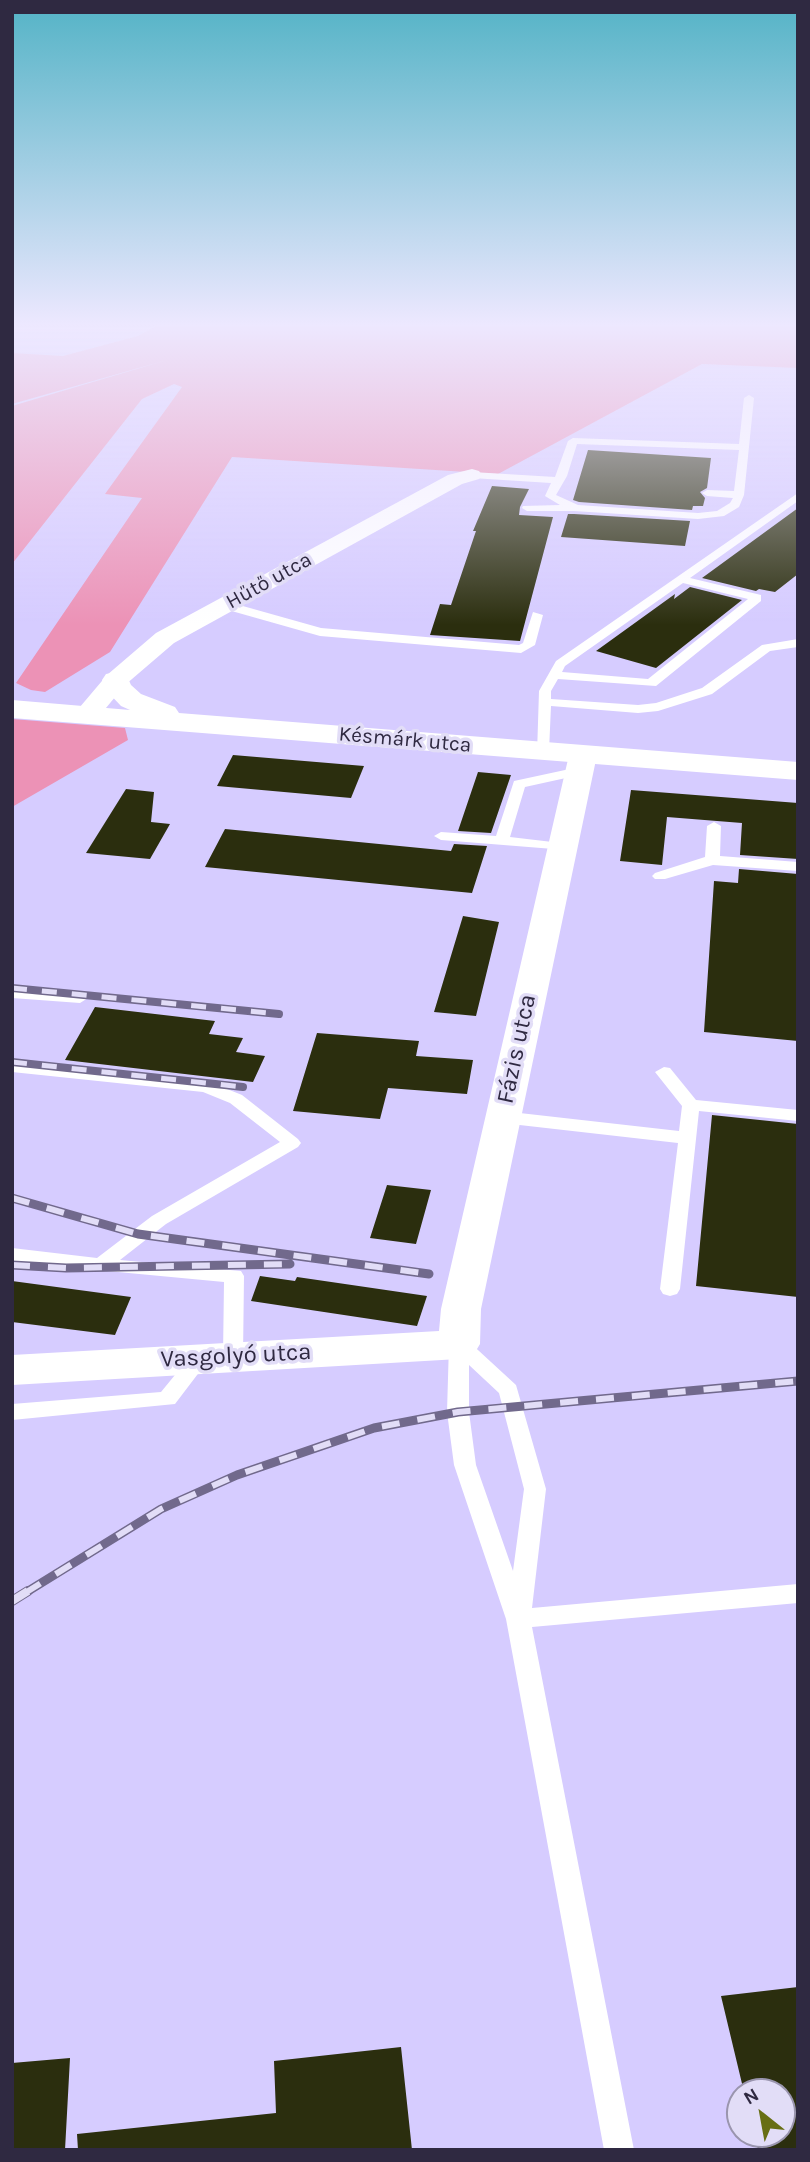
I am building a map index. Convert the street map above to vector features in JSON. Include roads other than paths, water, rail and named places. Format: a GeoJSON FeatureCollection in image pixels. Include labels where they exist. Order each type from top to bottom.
{"type":"FeatureCollection","features":[{"type":"Feature","properties":{"kind":"street","name":"Hűtő utca"},"geometry":{"type":"LineString","coordinates":[[87,714],[116,680],[165,638],[455,479],[477,472]]}},
{"type":"Feature","properties":{"kind":"street"},"geometry":{"type":"LineString","coordinates":[[116,680],[124,694],[143,707],[197,723]]}},
{"type":"Feature","properties":{"kind":"street","name":"Késmárk utca"},"geometry":{"type":"LineString","coordinates":[[12,709],[542,751],[581,763],[798,771]]}},
{"type":"Feature","properties":{"kind":"street","name":"Fázis utca"},"geometry":{"type":"LineString","coordinates":[[459,1344],[461,1308],[581,763]]}},
{"type":"Feature","properties":{"kind":"street","name":"Vasgolyó utca"},"geometry":{"type":"LineString","coordinates":[[12,1370],[459,1344]]}},
{"type":"Feature","properties":{"kind":"lane"},"geometry":{"type":"LineString","coordinates":[[527,508],[576,508],[698,516],[729,510],[735,505],[739,495],[745,423]]}},
{"type":"Feature","properties":{"kind":"lane"},"geometry":{"type":"LineString","coordinates":[[576,508],[550,496],[557,480],[562,476],[573,441],[742,447]]}},
{"type":"Feature","properties":{"kind":"lane"},"geometry":{"type":"LineString","coordinates":[[477,472],[557,480]]}},
{"type":"Feature","properties":{"kind":"lane"},"geometry":{"type":"LineString","coordinates":[[707,493],[739,495]]}},
{"type":"Feature","properties":{"kind":"lane"},"geometry":{"type":"LineString","coordinates":[[542,751],[542,702],[561,664],[798,496]]}},
{"type":"Feature","properties":{"kind":"lane"},"geometry":{"type":"LineString","coordinates":[[554,675],[651,683],[757,598],[681,579]]}},
{"type":"Feature","properties":{"kind":"lane"},"geometry":{"type":"LineString","coordinates":[[225,605],[320,632],[521,649],[529,645],[537,615]]}},
{"type":"Feature","properties":{"kind":"lane"},"geometry":{"type":"LineString","coordinates":[[542,702],[638,709],[658,707],[714,687],[766,648],[798,643]]}},
{"type":"Feature","properties":{"kind":"lane"},"geometry":{"type":"LineString","coordinates":[[502,841],[519,784],[581,763]]}},
{"type":"Feature","properties":{"kind":"lane"},"geometry":{"type":"LineString","coordinates":[[712,860],[714,826]]}},
{"type":"Feature","properties":{"kind":"lane"},"geometry":{"type":"LineString","coordinates":[[441,836],[561,847]]}},
{"type":"Feature","properties":{"kind":"lane"},"geometry":{"type":"LineString","coordinates":[[660,876],[712,860],[798,867]]}},
{"type":"Feature","properties":{"kind":"lane"},"geometry":{"type":"LineString","coordinates":[[12,993],[80,998]]}},
{"type":"Feature","properties":{"kind":"lane"},"geometry":{"type":"LineString","coordinates":[[12,1067],[206,1087],[236,1099],[292,1143],[159,1220],[101,1265]]}},
{"type":"Feature","properties":{"kind":"lane"},"geometry":{"type":"LineString","coordinates":[[664,1072],[691,1105],[798,1116]]}},
{"type":"Feature","properties":{"kind":"lane"},"geometry":{"type":"LineString","coordinates":[[670,1289],[691,1105]]}},
{"type":"Feature","properties":{"kind":"lane"},"geometry":{"type":"LineString","coordinates":[[502,1117],[687,1138]]}},
{"type":"Feature","properties":{"kind":"lane"},"geometry":{"type":"LineString","coordinates":[[12,1255],[234,1276],[216,1357],[167,1399],[12,1412]]}},
{"type":"Feature","properties":{"kind":"lane"},"geometry":{"type":"LineString","coordinates":[[459,1344],[457,1412],[465,1465],[518,1619],[619,2150]]}},
{"type":"Feature","properties":{"kind":"lane"},"geometry":{"type":"LineString","coordinates":[[459,1344],[509,1390],[535,1489],[518,1619]]}},
{"type":"Feature","properties":{"kind":"lane"},"geometry":{"type":"LineString","coordinates":[[518,1619],[798,1593]]}},
{"type":"Feature","properties":{"kind":"railway"},"geometry":{"type":"LineString","coordinates":[[12,988],[279,1014]]}},
{"type":"Feature","properties":{"kind":"railway"},"geometry":{"type":"LineString","coordinates":[[12,1062],[243,1087]]}},
{"type":"Feature","properties":{"kind":"railway"},"geometry":{"type":"LineString","coordinates":[[12,1198],[138,1234],[429,1274]]}},
{"type":"Feature","properties":{"kind":"railway"},"geometry":{"type":"LineString","coordinates":[[12,1265],[66,1268],[290,1264]]}},
{"type":"Feature","properties":{"kind":"railway"},"geometry":{"type":"LineString","coordinates":[[25,1593],[161,1509],[237,1475],[374,1428],[458,1412],[798,1381]]}},
{"type":"Feature","properties":{"kind":"railway"},"geometry":{"type":"LineString","coordinates":[[12,1601],[28,1591]]}}]}
